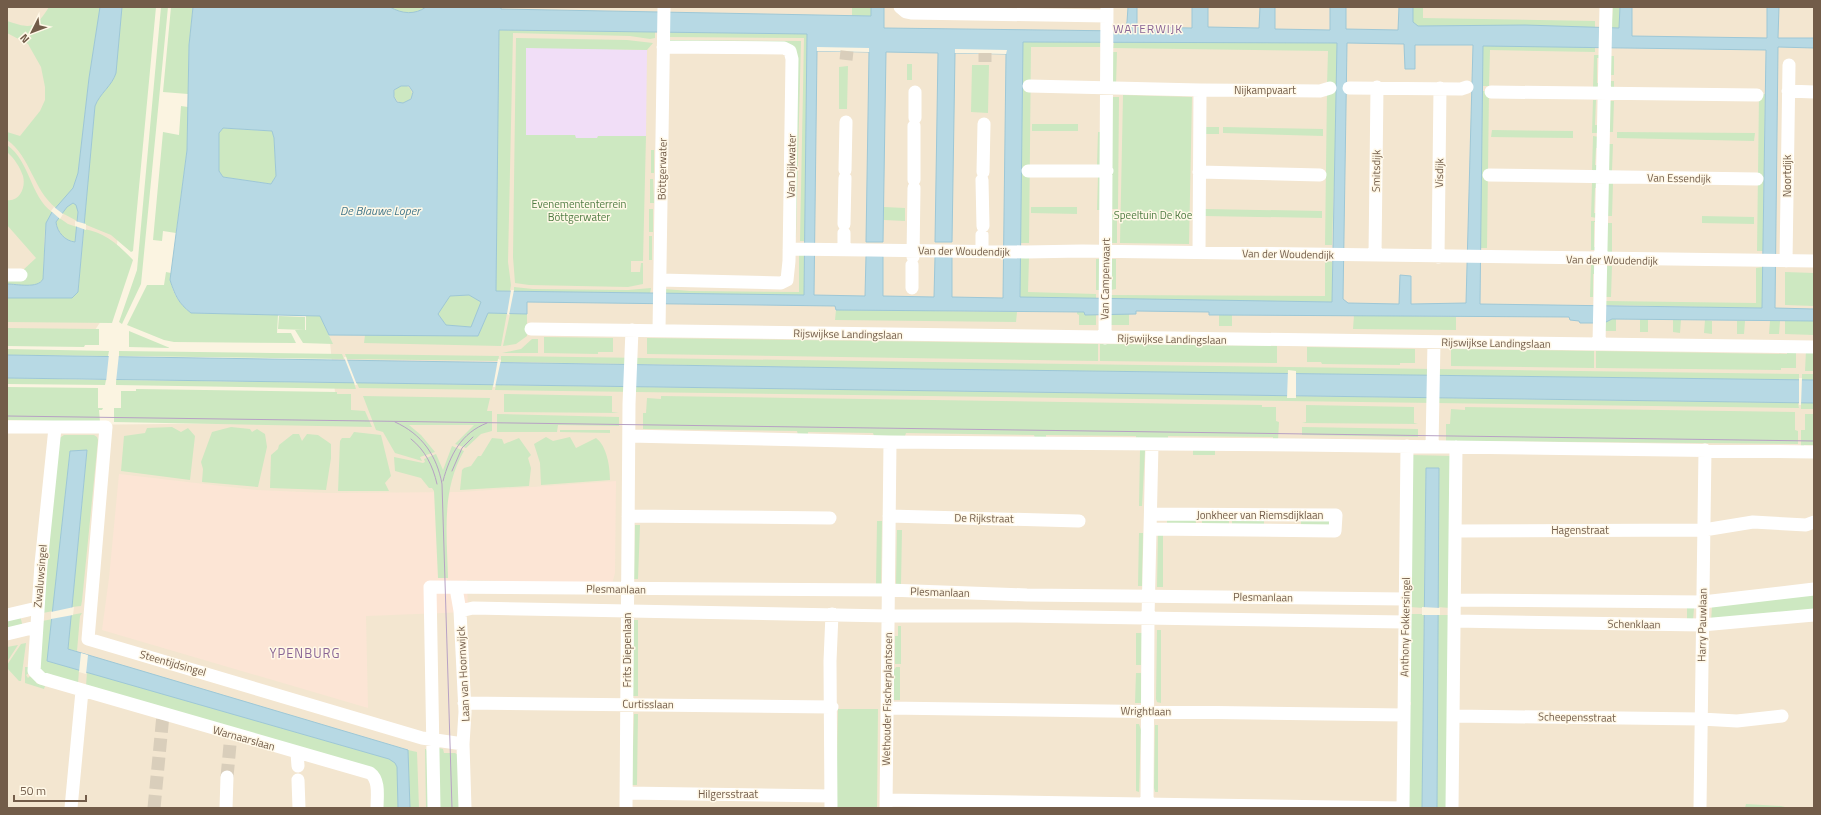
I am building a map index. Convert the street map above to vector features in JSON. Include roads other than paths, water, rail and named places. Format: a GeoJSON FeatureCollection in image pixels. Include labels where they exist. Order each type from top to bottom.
{"type":"FeatureCollection","features":[{"type":"Feature","properties":{"kind":"street"},"geometry":{"type":"LineString","coordinates":[[900,7],[906,12],[912,13],[1107,16]]}},
{"type":"Feature","properties":{"kind":"street","name":"Böttgerwater"},"geometry":{"type":"LineString","coordinates":[[659,331],[664,8]]}},
{"type":"Feature","properties":{"kind":"street"},"geometry":{"type":"LineString","coordinates":[[1599,338],[1606,14]]}},
{"type":"Feature","properties":{"kind":"street","name":"Van Campenvaart"},"geometry":{"type":"LineString","coordinates":[[1105,331],[1107,16]]}},
{"type":"Feature","properties":{"kind":"street","name":"Van Dijkwater"},"geometry":{"type":"LineString","coordinates":[[660,285],[784,282],[788,276],[792,59],[791,53],[784,48],[663,41]]}},
{"type":"Feature","properties":{"kind":"street","name":"Noortdijk"},"geometry":{"type":"LineString","coordinates":[[1782,261],[1788,64]]}},
{"type":"Feature","properties":{"kind":"street"},"geometry":{"type":"LineString","coordinates":[[1029,86],[1106,88]]}},
{"type":"Feature","properties":{"kind":"street","name":"Smitsdijk"},"geometry":{"type":"LineString","coordinates":[[1375,256],[1377,87]]}},
{"type":"Feature","properties":{"kind":"street"},"geometry":{"type":"LineString","coordinates":[[1349,88],[1467,87]]}},
{"type":"Feature","properties":{"kind":"street","name":"Nijkampvaart"},"geometry":{"type":"LineString","coordinates":[[1106,88],[1320,91],[1330,88]]}},
{"type":"Feature","properties":{"kind":"street","name":"Visdijk"},"geometry":{"type":"LineString","coordinates":[[1438,257],[1440,88]]}},
{"type":"Feature","properties":{"kind":"street"},"geometry":{"type":"LineString","coordinates":[[1199,253],[1200,90]]}},
{"type":"Feature","properties":{"kind":"street"},"geometry":{"type":"LineString","coordinates":[[912,288],[915,92]]}},
{"type":"Feature","properties":{"kind":"street"},"geometry":{"type":"LineString","coordinates":[[1491,92],[1757,95]]}},
{"type":"Feature","properties":{"kind":"street"},"geometry":{"type":"LineString","coordinates":[[1788,92],[1814,92]]}},
{"type":"Feature","properties":{"kind":"street"},"geometry":{"type":"LineString","coordinates":[[844,250],[846,122]]}},
{"type":"Feature","properties":{"kind":"street"},"geometry":{"type":"LineString","coordinates":[[982,251],[984,124]]}},
{"type":"Feature","properties":{"kind":"street"},"geometry":{"type":"LineString","coordinates":[[1028,171],[1106,172]]}},
{"type":"Feature","properties":{"kind":"street"},"geometry":{"type":"LineString","coordinates":[[1199,172],[1320,175]]}},
{"type":"Feature","properties":{"kind":"street","name":"Van Essendijk"},"geometry":{"type":"LineString","coordinates":[[1489,175],[1757,179]]}},
{"type":"Feature","properties":{"kind":"street","name":"Van der Woudendijk"},"geometry":{"type":"LineString","coordinates":[[789,249],[844,250],[913,257],[982,251],[1023,251],[1324,254],[1600,260],[1814,261]]}},
{"type":"Feature","properties":{"kind":"street"},"geometry":{"type":"LineString","coordinates":[[7,275],[21,275]]}},
{"type":"Feature","properties":{"kind":"street","name":"Rijswijkse Landingslaan"},"geometry":{"type":"LineString","coordinates":[[531,329],[659,331],[1105,331],[1434,342],[1599,338],[1814,348]]}},
{"type":"Feature","properties":{"kind":"street","name":"Frits Diepenlaan"},"geometry":{"type":"LineString","coordinates":[[626,808],[629,404],[632,330]]}},
{"type":"Feature","properties":{"kind":"street"},"geometry":{"type":"LineString","coordinates":[[1432,447],[1434,342]]}},
{"type":"Feature","properties":{"kind":"street"},"geometry":{"type":"LineString","coordinates":[[7,427],[55,428]]}},
{"type":"Feature","properties":{"kind":"street","name":"Steentijdsingel"},"geometry":{"type":"LineString","coordinates":[[55,428],[106,427],[88,639],[422,738],[463,744]]}},
{"type":"Feature","properties":{"kind":"street","name":"Zwaluwsingel"},"geometry":{"type":"LineString","coordinates":[[55,428],[37,608],[34,671],[41,678],[82,691]]}},
{"type":"Feature","properties":{"kind":"street"},"geometry":{"type":"LineString","coordinates":[[629,436],[890,442],[1407,446],[1814,452]]}},
{"type":"Feature","properties":{"kind":"street"},"geometry":{"type":"LineString","coordinates":[[888,590],[890,442]]}},
{"type":"Feature","properties":{"kind":"street"},"geometry":{"type":"LineString","coordinates":[[1147,806],[1148,618],[1152,444]]}},
{"type":"Feature","properties":{"kind":"street","name":"Anthony Fokkersingel"},"geometry":{"type":"LineString","coordinates":[[1403,808],[1407,446]]}},
{"type":"Feature","properties":{"kind":"street"},"geometry":{"type":"LineString","coordinates":[[1452,808],[1456,447]]}},
{"type":"Feature","properties":{"kind":"street","name":"Harry Pauwlaan"},"geometry":{"type":"LineString","coordinates":[[1700,808],[1705,450]]}},
{"type":"Feature","properties":{"kind":"street","name":"Jonkheer van Riemsdijklaan"},"geometry":{"type":"LineString","coordinates":[[1150,529],[1335,531],[1336,515],[1151,514]]}},
{"type":"Feature","properties":{"kind":"street"},"geometry":{"type":"LineString","coordinates":[[628,516],[830,518]]}},
{"type":"Feature","properties":{"kind":"street","name":"De Rijkstraat"},"geometry":{"type":"LineString","coordinates":[[889,516],[1079,521]]}},
{"type":"Feature","properties":{"kind":"street"},"geometry":{"type":"LineString","coordinates":[[1704,530],[1753,522],[1806,525],[1814,522]]}},
{"type":"Feature","properties":{"kind":"street","name":"Hagenstraat"},"geometry":{"type":"LineString","coordinates":[[1456,530],[1704,530]]}},
{"type":"Feature","properties":{"kind":"street","name":"Plesmanlaan"},"geometry":{"type":"LineString","coordinates":[[433,739],[430,587],[888,590],[1016,594],[1406,599]]}},
{"type":"Feature","properties":{"kind":"street"},"geometry":{"type":"LineString","coordinates":[[474,587],[474,608]]}},
{"type":"Feature","properties":{"kind":"street","name":"Laan van Hoornwijck"},"geometry":{"type":"LineString","coordinates":[[456,588],[460,612],[464,703],[466,712],[463,744],[465,808]]}},
{"type":"Feature","properties":{"kind":"street","name":"Schenklaan"},"geometry":{"type":"LineString","coordinates":[[1454,600],[1703,602],[1814,589]]}},
{"type":"Feature","properties":{"kind":"street","name":"Wethouder Fischerplantsoen"},"geometry":{"type":"LineString","coordinates":[[886,804],[888,590]]}},
{"type":"Feature","properties":{"kind":"street"},"geometry":{"type":"LineString","coordinates":[[7,614],[37,608]]}},
{"type":"Feature","properties":{"kind":"street","name":"Plesmanlaan"},"geometry":{"type":"LineString","coordinates":[[460,612],[474,608],[888,616],[1405,622]]}},
{"type":"Feature","properties":{"kind":"street"},"geometry":{"type":"LineString","coordinates":[[831,802],[832,707],[830,661],[832,614]]}},
{"type":"Feature","properties":{"kind":"street","name":"Schenklaan"},"geometry":{"type":"LineString","coordinates":[[1454,621],[1702,625],[1814,615]]}},
{"type":"Feature","properties":{"kind":"street"},"geometry":{"type":"LineString","coordinates":[[7,634],[36,628]]}},
{"type":"Feature","properties":{"kind":"street"},"geometry":{"type":"LineString","coordinates":[[71,808],[82,691]]}},
{"type":"Feature","properties":{"kind":"street","name":"Warnaarslaan"},"geometry":{"type":"LineString","coordinates":[[82,691],[372,774],[376,782],[377,808]]}},
{"type":"Feature","properties":{"kind":"street","name":"Curtisslaan"},"geometry":{"type":"LineString","coordinates":[[464,703],[832,707]]}},
{"type":"Feature","properties":{"kind":"street","name":"Wrightlaan"},"geometry":{"type":"LineString","coordinates":[[887,708],[1404,715]]}},
{"type":"Feature","properties":{"kind":"street","name":"Scheepensstraat"},"geometry":{"type":"LineString","coordinates":[[1453,716],[1702,719]]}},
{"type":"Feature","properties":{"kind":"street"},"geometry":{"type":"LineString","coordinates":[[1702,719],[1737,721],[1782,716]]}},
{"type":"Feature","properties":{"kind":"street"},"geometry":{"type":"LineString","coordinates":[[433,739],[434,808]]}},
{"type":"Feature","properties":{"kind":"street"},"geometry":{"type":"LineString","coordinates":[[297,753],[298,766]]}},
{"type":"Feature","properties":{"kind":"street"},"geometry":{"type":"LineString","coordinates":[[226,808],[227,777]]}},
{"type":"Feature","properties":{"kind":"street"},"geometry":{"type":"LineString","coordinates":[[298,780],[299,808]]}},
{"type":"Feature","properties":{"kind":"street","name":"Hilgersstraat"},"geometry":{"type":"LineString","coordinates":[[626,793],[831,802]]}},
{"type":"Feature","properties":{"kind":"street"},"geometry":{"type":"LineString","coordinates":[[886,804],[1403,808]]}},
{"type":"Feature","properties":{"kind":"water"},"geometry":{"type":"Polygon","coordinates":[[[100,7],[122,7],[116,73],[112,82],[97,101],[95,106],[78,292],[72,298],[7,298],[7,284],[32,285],[37,284],[43,279],[46,223],[52,212],[73,188],[78,173],[89,78],[100,7]],[[73,203],[67,207],[56,222],[62,235],[68,240],[75,242],[78,212],[76,205],[73,203]]]}},
{"type":"Feature","properties":{"kind":"water","name":"De Blauwe Loper"},"geometry":{"type":"Polygon","coordinates":[[[193,7],[390,7],[408,13],[422,10],[426,7],[501,7],[501,9],[871,16],[871,7],[884,7],[884,28],[1124,31],[1127,22],[1128,7],[1137,7],[1137,27],[1192,28],[1192,7],[1208,7],[1208,27],[1259,28],[1260,7],[1275,7],[1275,29],[1330,30],[1330,7],[1346,7],[1346,29],[1398,30],[1399,7],[1413,7],[1413,22],[1418,26],[1525,25],[1619,28],[1620,7],[1632,7],[1632,36],[1767,38],[1767,7],[1779,7],[1778,38],[1814,38],[1814,48],[1778,47],[1775,308],[1814,309],[1814,321],[1612,319],[1604,323],[1580,323],[1579,321],[1570,320],[1569,317],[1209,315],[1209,312],[1136,311],[1136,314],[1085,315],[1084,312],[836,310],[835,306],[527,302],[527,314],[488,313],[478,336],[329,335],[320,316],[191,313],[183,306],[170,280],[187,150],[189,45],[193,7]],[[499,30],[496,291],[804,295],[807,34],[499,30]],[[1023,42],[1020,297],[1332,302],[1337,43],[1023,42]],[[1347,43],[1343,299],[1348,303],[1399,304],[1400,275],[1411,276],[1411,304],[1466,303],[1473,45],[1415,45],[1415,69],[1405,69],[1404,44],[1347,43]],[[1483,46],[1480,304],[1762,308],[1766,50],[1483,46]],[[817,51],[814,295],[865,296],[866,256],[883,256],[883,296],[934,297],[935,257],[952,257],[952,297],[1003,298],[1006,54],[955,53],[952,242],[935,242],[938,53],[886,52],[883,242],[866,242],[869,52],[817,51]],[[401,86],[394,90],[394,97],[397,102],[403,103],[411,99],[413,92],[409,86],[401,86]],[[223,128],[219,133],[219,171],[223,177],[271,184],[276,176],[274,138],[272,131],[223,128]],[[469,295],[450,296],[438,314],[446,325],[471,327],[481,302],[469,295]]]}},
{"type":"Feature","properties":{"kind":"water"},"geometry":{"type":"Polygon","coordinates":[[[7,355],[924,369],[1814,380],[1814,403],[7,378],[7,355]]]}},
{"type":"Feature","properties":{"kind":"water"},"geometry":{"type":"Polygon","coordinates":[[[87,450],[68,649],[408,750],[410,808],[398,808],[397,767],[395,763],[389,759],[47,661],[70,451],[87,450]]]}},
{"type":"Feature","properties":{"kind":"water"},"geometry":{"type":"Polygon","coordinates":[[[1426,468],[1439,468],[1437,808],[1422,808],[1426,468]]]}},
{"type":"Feature","properties":{"kind":"tunnel"},"geometry":{"type":"LineString","coordinates":[[846,60],[847,51]]}},
{"type":"Feature","properties":{"kind":"tunnel"},"geometry":{"type":"LineString","coordinates":[[985,53],[985,62]]}},
{"type":"Feature","properties":{"kind":"tunnel"},"geometry":{"type":"LineString","coordinates":[[154,808],[163,715]]}},
{"type":"Feature","properties":{"kind":"tunnel"},"geometry":{"type":"LineString","coordinates":[[227,777],[231,734]]}},
{"type":"Feature","properties":{"kind":"tram line"},"geometry":{"type":"LineString","coordinates":[[7,416],[1814,441]]}},
{"type":"Feature","properties":{"kind":"tram line"},"geometry":{"type":"LineString","coordinates":[[395,422],[413,433],[427,447],[436,464],[442,484],[452,808]]}},
{"type":"Feature","properties":{"kind":"tram line"},"geometry":{"type":"LineString","coordinates":[[443,481],[449,462],[463,439],[478,427],[487,423]]}},
{"type":"Feature","properties":{"kind":"tram line"},"geometry":{"type":"LineString","coordinates":[[452,471],[462,448],[473,437]]}},
{"type":"Feature","properties":{"kind":"tram line"},"geometry":{"type":"LineString","coordinates":[[411,439],[416,443],[428,459],[437,484]]}},
{"type":"Feature","properties":{"kind":"district","name":"WATERWIJK"},"geometry":{"type":"Point","coordinates":[1148,29]}},
{"type":"Feature","properties":{"kind":"district","name":"YPENBURG"},"geometry":{"type":"Point","coordinates":[305,653]}},
{"type":"Feature","properties":{"kind":"park label","name":"Evenemententerrein Böttgerwater"},"geometry":{"type":"Point","coordinates":[579,210]}},
{"type":"Feature","properties":{"kind":"park label","name":"Speeltuin De Koe"},"geometry":{"type":"Point","coordinates":[1153,215]}}]}
